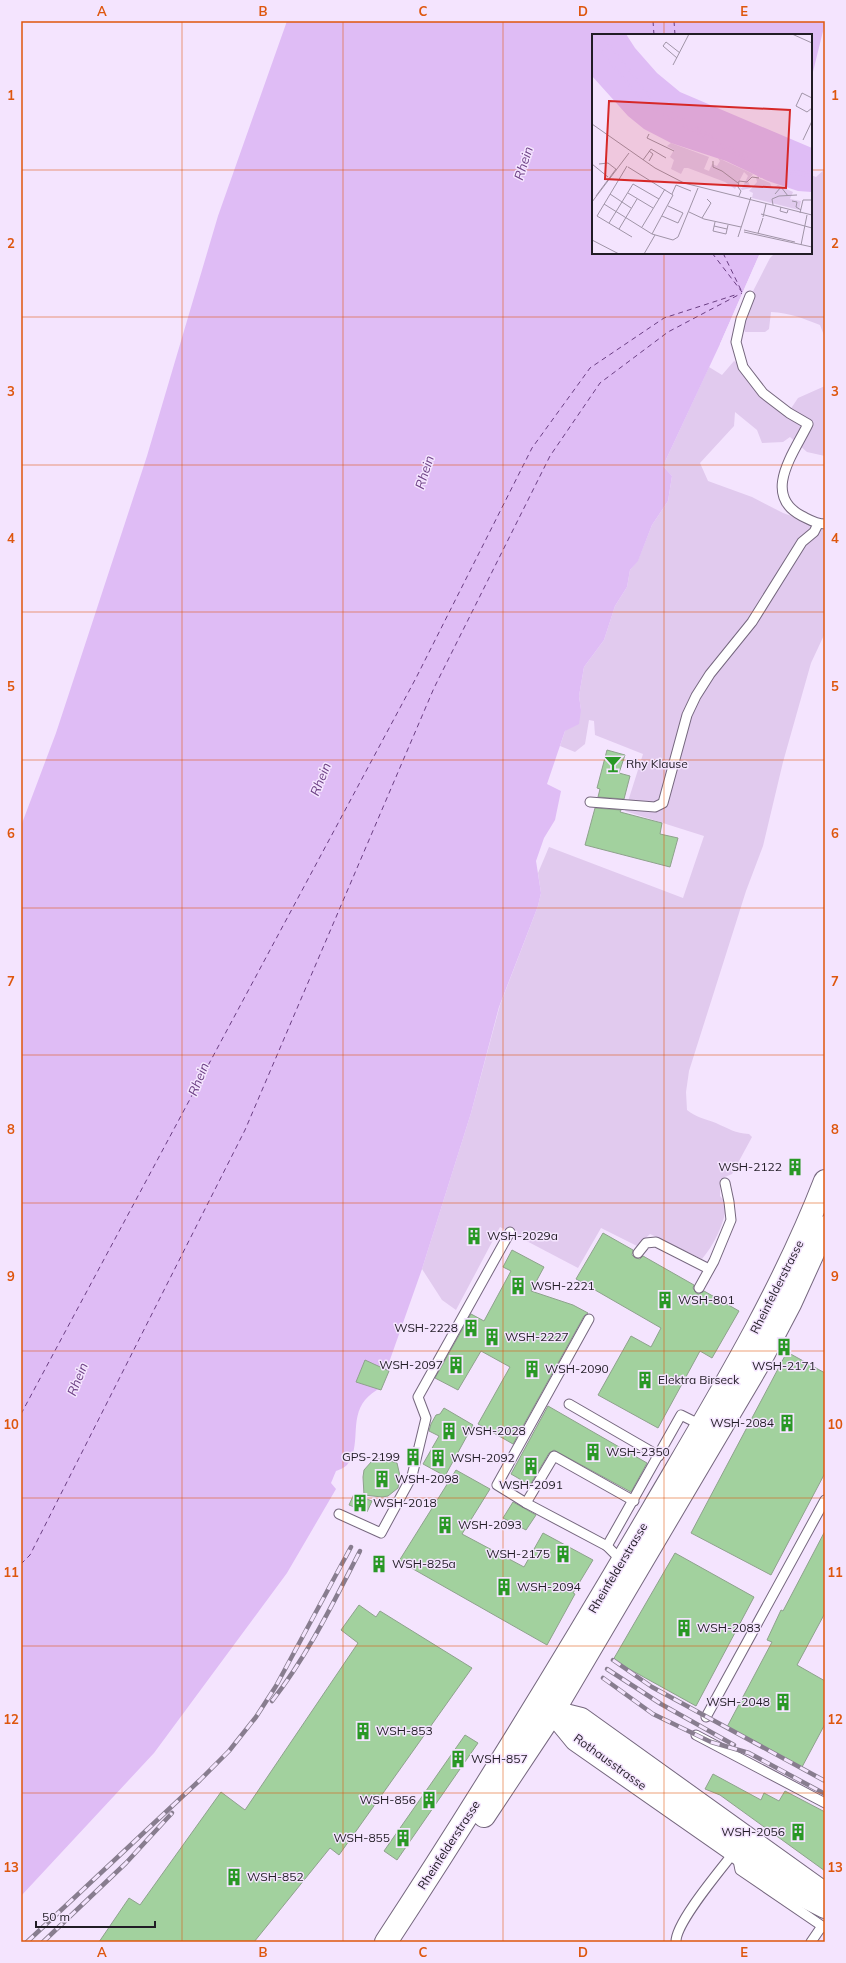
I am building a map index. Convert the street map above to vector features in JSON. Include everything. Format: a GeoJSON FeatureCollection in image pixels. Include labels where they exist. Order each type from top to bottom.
{"type":"FeatureCollection","features":[{"type":"Feature","properties":{"kind":"main road","name":"Rheinfelderstrasse"},"geometry":{"type":"LineString","coordinates":[[401,1942],[545,1707],[710,1429],[806,1229],[825,1181]]}},
{"type":"Feature","properties":{"kind":"main road","name":"Rheinfelderstrasse"},"geometry":{"type":"LineString","coordinates":[[386,1942],[463,1824],[545,1707],[615,1554],[759,1363],[790,1304],[825,1227]]}},
{"type":"Feature","properties":{"kind":"main road","name":"Rothausstrasse"},"geometry":{"type":"LineString","coordinates":[[545,1707],[581,1719],[740,1843],[824,1921]]}},
{"type":"Feature","properties":{"kind":"main road","name":"Rothausstrasse"},"geometry":{"type":"LineString","coordinates":[[740,1843],[825,1894]]}},
{"type":"Feature","properties":{"kind":"lane"},"geometry":{"type":"LineString","coordinates":[[590,802],[655,807],[664,803],[687,715],[696,696],[710,674],[752,622],[802,542],[822,524],[794,512],[784,502],[781,491],[782,477],[808,424],[789,413],[763,393],[743,367],[736,342],[741,319],[750,296]]}},
{"type":"Feature","properties":{"kind":"lane"},"geometry":{"type":"LineString","coordinates":[[699,1288],[731,1220],[725,1183]]}},
{"type":"Feature","properties":{"kind":"lane"},"geometry":{"type":"LineString","coordinates":[[339,1514],[381,1533],[412,1476],[426,1418],[418,1398],[510,1232]]}},
{"type":"Feature","properties":{"kind":"lane"},"geometry":{"type":"LineString","coordinates":[[638,1253],[646,1242],[656,1242],[709,1269]]}},
{"type":"Feature","properties":{"kind":"lane"},"geometry":{"type":"LineString","coordinates":[[589,1319],[496,1485],[615,1554],[634,1501],[681,1415],[710,1429]]}},
{"type":"Feature","properties":{"kind":"lane"},"geometry":{"type":"LineString","coordinates":[[569,1404],[659,1456]]}},
{"type":"Feature","properties":{"kind":"lane"},"geometry":{"type":"LineString","coordinates":[[526,1503],[554,1456],[634,1501]]}},
{"type":"Feature","properties":{"kind":"lane"},"geometry":{"type":"LineString","coordinates":[[706,1717],[825,1500]]}},
{"type":"Feature","properties":{"kind":"lane"},"geometry":{"type":"LineString","coordinates":[[696,1735],[825,1803]]}},
{"type":"Feature","properties":{"kind":"lane"},"geometry":{"type":"LineString","coordinates":[[676,1942],[676,1938],[684,1921],[704,1891],[740,1843]]}},
{"type":"Feature","properties":{"kind":"lane"},"geometry":{"type":"LineString","coordinates":[[811,1942],[824,1921]]}},
{"type":"Feature","properties":{"kind":"shaded area"},"geometry":{"type":"Polygon","coordinates":[[[825,169],[825,338],[820,325],[802,318],[771,312],[769,329],[765,332],[745,332],[742,323],[751,295],[770,258],[774,254],[812,254],[812,175],[816,177],[825,169]]]}},
{"type":"Feature","properties":{"kind":"shaded area"},"geometry":{"type":"Polygon","coordinates":[[[734,361],[743,367],[788,413],[798,398],[825,386],[825,456],[807,452],[790,437],[783,442],[762,443],[757,430],[735,412],[734,426],[700,463],[708,481],[752,497],[783,513],[825,528],[825,633],[811,663],[783,762],[763,846],[746,891],[689,1071],[686,1092],[687,1110],[697,1116],[740,1133],[749,1134],[752,1137],[732,1174],[720,1179],[720,1196],[726,1203],[724,1217],[715,1240],[702,1259],[650,1234],[637,1246],[601,1228],[578,1268],[500,1227],[456,1310],[442,1300],[422,1269],[471,1113],[500,1005],[538,906],[541,893],[538,873],[549,847],[683,898],[704,836],[625,811],[643,754],[595,735],[594,721],[589,720],[585,744],[575,752],[560,746],[565,731],[581,710],[579,696],[584,667],[604,640],[615,606],[627,587],[630,570],[638,560],[652,525],[668,501],[672,476],[663,466],[709,367],[722,375],[734,361]]]}},
{"type":"Feature","properties":{"kind":"water","name":"Rhein"},"geometry":{"type":"Polygon","coordinates":[[[287,21],[825,21],[812,76],[812,34],[592,34],[592,254],[760,254],[720,344],[663,466],[672,476],[668,501],[652,525],[638,561],[630,570],[627,587],[615,606],[604,640],[584,667],[579,696],[581,710],[579,724],[565,731],[547,784],[561,791],[555,820],[544,838],[536,861],[541,893],[538,906],[499,1007],[471,1113],[422,1269],[380,1388],[365,1400],[360,1408],[356,1424],[354,1450],[351,1458],[346,1466],[336,1471],[331,1483],[336,1489],[287,1573],[154,1753],[21,1896],[21,826],[56,733],[147,456],[218,216],[287,21]]]}},
{"type":"Feature","properties":{"kind":"pier"},"geometry":{"type":"Polygon","coordinates":[[[760,254],[762,254],[722,345],[720,344],[760,254]]]}},
{"type":"Feature","properties":{"kind":"building","name":"Rhy Klause"},"geometry":{"type":"Polygon","coordinates":[[[607,750],[625,755],[619,773],[630,776],[624,799],[598,797],[600,789],[597,788],[607,750]]]}},
{"type":"Feature","properties":{"kind":"building"},"geometry":{"type":"Polygon","coordinates":[[[595,808],[621,810],[620,812],[662,823],[660,834],[678,838],[670,867],[585,845],[595,808]]]}},
{"type":"Feature","properties":{"kind":"building","name":"WSH-801"},"geometry":{"type":"Polygon","coordinates":[[[603,1233],[633,1250],[632,1255],[635,1258],[640,1259],[643,1256],[694,1285],[693,1288],[696,1293],[699,1294],[704,1291],[739,1311],[712,1358],[700,1351],[658,1428],[598,1395],[631,1336],[651,1347],[661,1328],[576,1279],[603,1233]]]}},
{"type":"Feature","properties":{"kind":"building"},"geometry":{"type":"Polygon","coordinates":[[[512,1250],[544,1267],[531,1291],[573,1305],[588,1313],[584,1316],[513,1444],[478,1424],[510,1367],[481,1351],[458,1390],[435,1378],[471,1314],[484,1321],[511,1271],[503,1267],[512,1250]]]}},
{"type":"Feature","properties":{"kind":"building","name":"WSH-2084"},"geometry":{"type":"Polygon","coordinates":[[[787,1352],[825,1373],[825,1473],[771,1575],[691,1533],[787,1352]]]}},
{"type":"Feature","properties":{"kind":"building"},"geometry":{"type":"Polygon","coordinates":[[[365,1360],[389,1371],[381,1390],[356,1382],[365,1360]]]}},
{"type":"Feature","properties":{"kind":"building","name":"WSH-2350"},"geometry":{"type":"Polygon","coordinates":[[[548,1406],[647,1463],[631,1492],[554,1450],[549,1453],[530,1485],[511,1474],[548,1406]]]}},
{"type":"Feature","properties":{"kind":"building"},"geometry":{"type":"Polygon","coordinates":[[[444,1408],[473,1425],[445,1476],[423,1464],[439,1436],[429,1431],[431,1424],[436,1415],[440,1414],[444,1408]]]}},
{"type":"Feature","properties":{"kind":"building","name":"WSH-2098"},"geometry":{"type":"Polygon","coordinates":[[[384,1459],[397,1463],[400,1476],[398,1488],[388,1496],[382,1497],[364,1495],[364,1470],[372,1461],[384,1459]]]}},
{"type":"Feature","properties":{"kind":"building"},"geometry":{"type":"Polygon","coordinates":[[[456,1470],[490,1489],[462,1534],[524,1567],[543,1533],[593,1560],[573,1593],[575,1594],[547,1645],[399,1561],[456,1470]]]}},
{"type":"Feature","properties":{"kind":"building","name":"WSH-2018"},"geometry":{"type":"Polygon","coordinates":[[[354,1494],[372,1501],[367,1512],[349,1505],[354,1494]]]}},
{"type":"Feature","properties":{"kind":"building"},"geometry":{"type":"Polygon","coordinates":[[[513,1502],[536,1515],[526,1530],[503,1518],[513,1502]]]}},
{"type":"Feature","properties":{"kind":"building","name":"WSH-2048"},"geometry":{"type":"Polygon","coordinates":[[[825,1531],[825,1613],[797,1665],[825,1681],[825,1724],[802,1767],[727,1727],[772,1642],[767,1640],[781,1610],[783,1611],[825,1531]]]}},
{"type":"Feature","properties":{"kind":"building","name":"WSH-2083"},"geometry":{"type":"Polygon","coordinates":[[[675,1553],[754,1597],[696,1706],[613,1660],[675,1553]]]}},
{"type":"Feature","properties":{"kind":"building"},"geometry":{"type":"Polygon","coordinates":[[[359,1605],[376,1617],[380,1611],[472,1668],[339,1855],[330,1848],[254,1942],[99,1942],[129,1898],[140,1905],[221,1792],[245,1810],[358,1643],[341,1630],[359,1605]]]}},
{"type":"Feature","properties":{"kind":"building"},"geometry":{"type":"Polygon","coordinates":[[[465,1735],[478,1743],[397,1860],[384,1851],[465,1735]]]}},
{"type":"Feature","properties":{"kind":"building","name":"WSH-2056"},"geometry":{"type":"Polygon","coordinates":[[[713,1774],[761,1800],[764,1793],[779,1801],[785,1791],[825,1812],[825,1871],[720,1795],[705,1789],[713,1774]]]}},
{"type":"Feature","properties":{"kind":"ferry route"},"geometry":{"type":"LineString","coordinates":[[653,21],[654,34]]}},
{"type":"Feature","properties":{"kind":"ferry route"},"geometry":{"type":"LineString","coordinates":[[674,21],[675,34]]}},
{"type":"Feature","properties":{"kind":"ferry route"},"geometry":{"type":"LineString","coordinates":[[713,254],[742,292]]}},
{"type":"Feature","properties":{"kind":"ferry route"},"geometry":{"type":"LineString","coordinates":[[723,254],[741,290]]}},
{"type":"Feature","properties":{"kind":"ferry route"},"geometry":{"type":"LineString","coordinates":[[21,1564],[30,1555],[245,1130],[434,688],[550,456],[600,383],[668,332],[742,293]]}},
{"type":"Feature","properties":{"kind":"ferry route"},"geometry":{"type":"LineString","coordinates":[[21,1414],[416,678],[532,448],[590,368],[664,318],[738,294]]}},
{"type":"Feature","properties":{"kind":"railway"},"geometry":{"type":"LineString","coordinates":[[27,1942],[229,1751],[256,1717],[276,1686],[351,1547]]}},
{"type":"Feature","properties":{"kind":"railway"},"geometry":{"type":"LineString","coordinates":[[272,1701],[309,1647],[360,1551]]}},
{"type":"Feature","properties":{"kind":"railway"},"geometry":{"type":"LineString","coordinates":[[613,1660],[652,1687],[825,1781]]}},
{"type":"Feature","properties":{"kind":"railway"},"geometry":{"type":"LineString","coordinates":[[607,1669],[661,1704],[734,1745]]}},
{"type":"Feature","properties":{"kind":"railway"},"geometry":{"type":"LineString","coordinates":[[603,1678],[653,1714],[711,1742],[749,1753],[825,1794]]}},
{"type":"Feature","properties":{"kind":"railway"},"geometry":{"type":"LineString","coordinates":[[43,1942],[126,1863],[172,1813]]}},
{"type":"Feature","properties":{"kind":"place","name":"Rhy Klause"},"geometry":{"type":"Point","coordinates":[613,764]}},
{"type":"Feature","properties":{"kind":"place","name":"WSH-2122"},"geometry":{"type":"Point","coordinates":[795,1167]}},
{"type":"Feature","properties":{"kind":"place","name":"WSH-2029a"},"geometry":{"type":"Point","coordinates":[474,1236]}},
{"type":"Feature","properties":{"kind":"place","name":"WSH-2221"},"geometry":{"type":"Point","coordinates":[518,1286]}},
{"type":"Feature","properties":{"kind":"place","name":"WSH-801"},"geometry":{"type":"Point","coordinates":[665,1300]}},
{"type":"Feature","properties":{"kind":"place","name":"WSH-2228"},"geometry":{"type":"Point","coordinates":[471,1328]}},
{"type":"Feature","properties":{"kind":"place","name":"WSH-2227"},"geometry":{"type":"Point","coordinates":[492,1337]}},
{"type":"Feature","properties":{"kind":"place","name":"WSH-2171"},"geometry":{"type":"Point","coordinates":[784,1347]}},
{"type":"Feature","properties":{"kind":"place","name":"WSH-2097"},"geometry":{"type":"Point","coordinates":[456,1365]}},
{"type":"Feature","properties":{"kind":"place","name":"WSH-2090"},"geometry":{"type":"Point","coordinates":[532,1369]}},
{"type":"Feature","properties":{"kind":"place","name":"Elektra Birseck"},"geometry":{"type":"Point","coordinates":[645,1380]}},
{"type":"Feature","properties":{"kind":"place","name":"WSH-2084"},"geometry":{"type":"Point","coordinates":[787,1423]}},
{"type":"Feature","properties":{"kind":"place","name":"WSH-2028"},"geometry":{"type":"Point","coordinates":[449,1431]}},
{"type":"Feature","properties":{"kind":"place","name":"WSH-2350"},"geometry":{"type":"Point","coordinates":[593,1452]}},
{"type":"Feature","properties":{"kind":"place","name":"GPS-2199"},"geometry":{"type":"Point","coordinates":[413,1457]}},
{"type":"Feature","properties":{"kind":"place","name":"WSH-2092"},"geometry":{"type":"Point","coordinates":[438,1458]}},
{"type":"Feature","properties":{"kind":"place","name":"WSH-2091"},"geometry":{"type":"Point","coordinates":[531,1466]}},
{"type":"Feature","properties":{"kind":"place","name":"WSH-2098"},"geometry":{"type":"Point","coordinates":[382,1479]}},
{"type":"Feature","properties":{"kind":"place","name":"WSH-2018"},"geometry":{"type":"Point","coordinates":[360,1503]}},
{"type":"Feature","properties":{"kind":"place","name":"WSH-2093"},"geometry":{"type":"Point","coordinates":[445,1525]}},
{"type":"Feature","properties":{"kind":"place","name":"WSH-2175"},"geometry":{"type":"Point","coordinates":[563,1554]}},
{"type":"Feature","properties":{"kind":"place","name":"WSH-825a"},"geometry":{"type":"Point","coordinates":[379,1564]}},
{"type":"Feature","properties":{"kind":"place","name":"WSH-2094"},"geometry":{"type":"Point","coordinates":[504,1587]}},
{"type":"Feature","properties":{"kind":"place","name":"WSH-2083"},"geometry":{"type":"Point","coordinates":[684,1628]}},
{"type":"Feature","properties":{"kind":"place","name":"WSH-2048"},"geometry":{"type":"Point","coordinates":[783,1702]}},
{"type":"Feature","properties":{"kind":"place","name":"WSH-853"},"geometry":{"type":"Point","coordinates":[363,1731]}},
{"type":"Feature","properties":{"kind":"place","name":"WSH-857"},"geometry":{"type":"Point","coordinates":[458,1759]}},
{"type":"Feature","properties":{"kind":"place","name":"WSH-856"},"geometry":{"type":"Point","coordinates":[429,1800]}},
{"type":"Feature","properties":{"kind":"place","name":"WSH-2056"},"geometry":{"type":"Point","coordinates":[798,1832]}},
{"type":"Feature","properties":{"kind":"place","name":"WSH-855"},"geometry":{"type":"Point","coordinates":[403,1838]}},
{"type":"Feature","properties":{"kind":"place","name":"WSH-852"},"geometry":{"type":"Point","coordinates":[234,1877]}}]}
